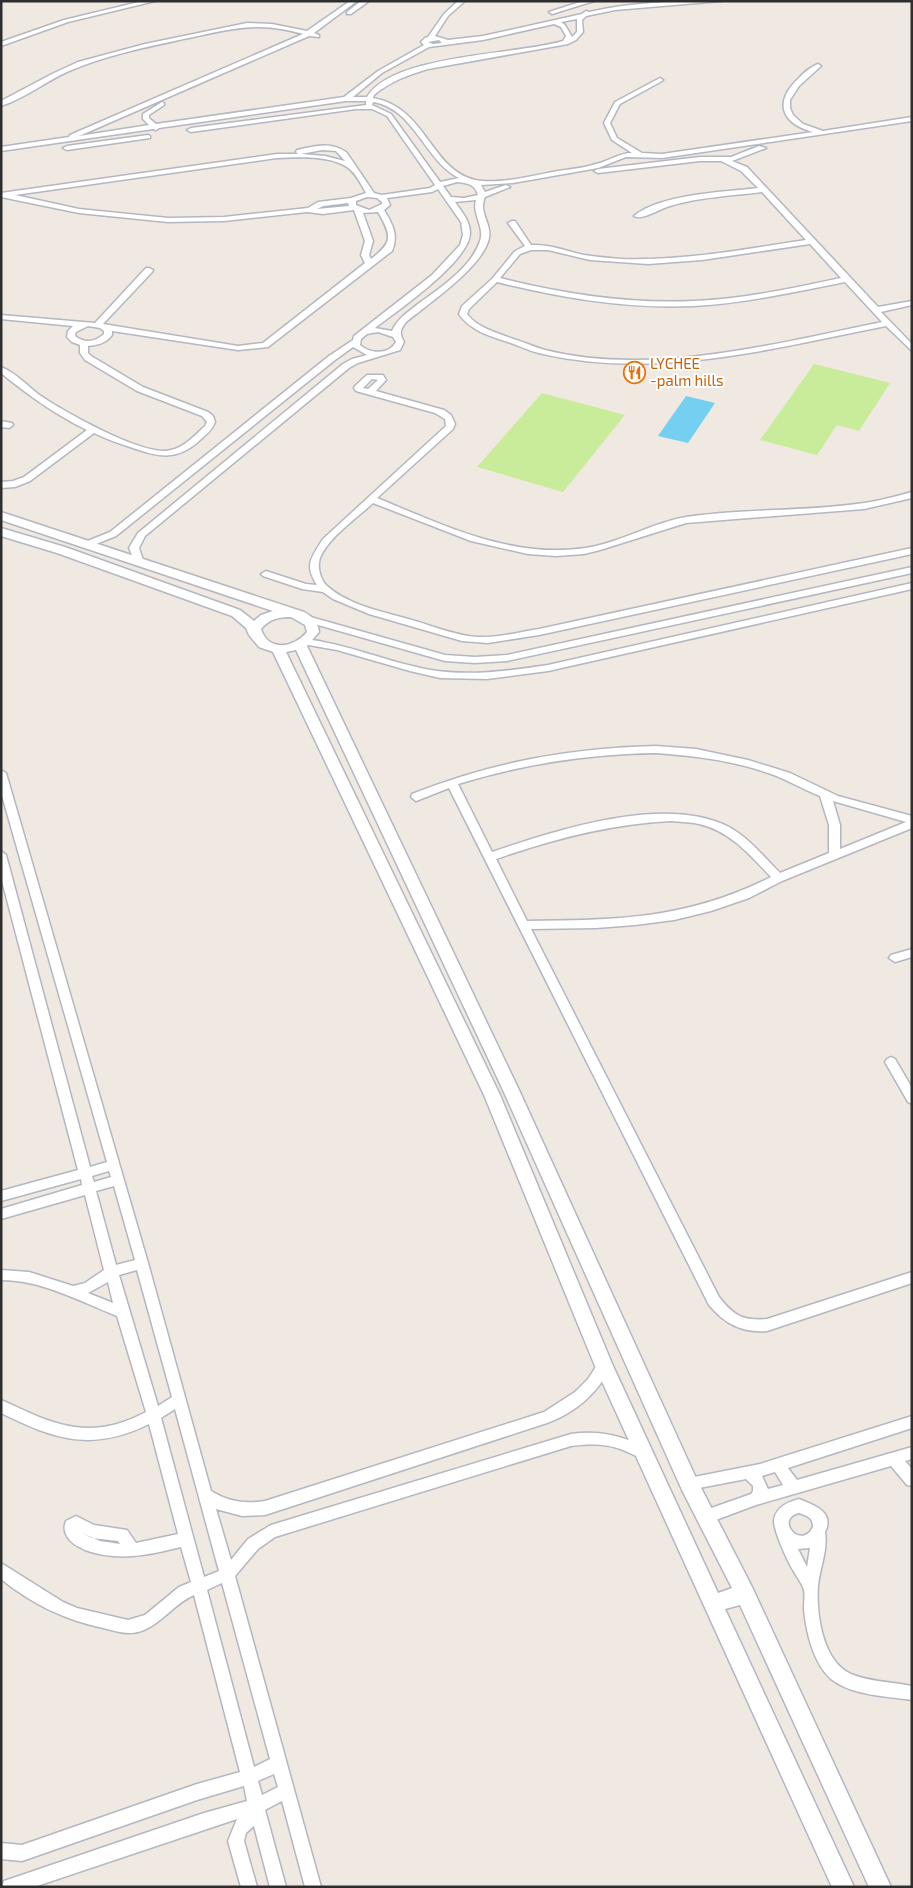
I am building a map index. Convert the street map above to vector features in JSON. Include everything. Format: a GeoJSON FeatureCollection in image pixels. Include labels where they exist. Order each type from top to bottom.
{"type":"FeatureCollection","features":[{"type":"Feature","properties":{"kind":"street"},"geometry":{"type":"LineString","coordinates":[[1,44],[66,21],[152,1]]}},
{"type":"Feature","properties":{"kind":"street"},"geometry":{"type":"LineString","coordinates":[[70,144],[80,132],[309,34],[354,1]]}},
{"type":"Feature","properties":{"kind":"street"},"geometry":{"type":"LineString","coordinates":[[156,128],[146,117],[151,110],[317,36],[366,1]]}},
{"type":"Feature","properties":{"kind":"street"},"geometry":{"type":"LineString","coordinates":[[428,45],[424,42],[431,38],[446,15],[462,1]]}},
{"type":"Feature","properties":{"kind":"street"},"geometry":{"type":"LineString","coordinates":[[552,12],[591,1]]}},
{"type":"Feature","properties":{"kind":"street"},"geometry":{"type":"LineString","coordinates":[[609,1],[615,8]]}},
{"type":"Feature","properties":{"kind":"street"},"geometry":{"type":"LineString","coordinates":[[351,108],[345,104],[346,99],[380,72],[428,45],[442,46],[446,42],[483,38],[586,13],[615,8],[625,4],[718,1]]}},
{"type":"Feature","properties":{"kind":"street"},"geometry":{"type":"LineString","coordinates":[[366,106],[370,103],[369,98],[376,89],[421,69],[534,50],[566,42],[578,36],[580,20],[586,13]]}},
{"type":"Feature","properties":{"kind":"street"},"geometry":{"type":"LineString","coordinates":[[553,21],[566,30],[569,36],[566,42]]}},
{"type":"Feature","properties":{"kind":"street"},"geometry":{"type":"LineString","coordinates":[[1,104],[16,98],[65,70],[138,47],[251,25],[280,26],[317,36]]}},
{"type":"Feature","properties":{"kind":"street"},"geometry":{"type":"LineString","coordinates":[[431,38],[443,38],[446,42]]}},
{"type":"Feature","properties":{"kind":"street"},"geometry":{"type":"LineString","coordinates":[[818,66],[798,82],[786,100],[786,108],[798,124],[822,132]]}},
{"type":"Feature","properties":{"kind":"street"},"geometry":{"type":"LineString","coordinates":[[624,167],[613,149],[607,122],[617,103],[660,80]]}},
{"type":"Feature","properties":{"kind":"street"},"geometry":{"type":"LineString","coordinates":[[1,157],[112,134],[346,99],[369,98],[390,103],[397,107],[445,165],[458,176],[480,188],[482,195],[478,202],[478,212],[486,237],[480,254],[466,268],[403,320],[396,330],[399,345],[392,351],[355,360],[346,366],[141,535],[134,548],[139,563]]}},
{"type":"Feature","properties":{"kind":"street"},"geometry":{"type":"LineString","coordinates":[[156,100],[165,103]]}},
{"type":"Feature","properties":{"kind":"street"},"geometry":{"type":"LineString","coordinates":[[142,106],[151,110]]}},
{"type":"Feature","properties":{"kind":"street"},"geometry":{"type":"LineString","coordinates":[[88,544],[103,540],[122,528],[355,342],[360,335],[448,264],[463,246],[467,237],[467,228],[463,218],[389,115],[379,109],[366,106],[184,131]]}},
{"type":"Feature","properties":{"kind":"street"},"geometry":{"type":"LineString","coordinates":[[613,149],[662,156],[912,119]]}},
{"type":"Feature","properties":{"kind":"street"},"geometry":{"type":"LineString","coordinates":[[796,136],[798,124]]}},
{"type":"Feature","properties":{"kind":"street"},"geometry":{"type":"LineString","coordinates":[[406,197],[431,197],[468,201],[516,184],[648,164],[736,158],[753,150],[912,126]]}},
{"type":"Feature","properties":{"kind":"street"},"geometry":{"type":"LineString","coordinates":[[112,134],[116,141]]}},
{"type":"Feature","properties":{"kind":"street"},"geometry":{"type":"LineString","coordinates":[[1,149],[116,141],[165,134]]}},
{"type":"Feature","properties":{"kind":"street"},"geometry":{"type":"LineString","coordinates":[[731,147],[742,155],[745,160],[744,168]]}},
{"type":"Feature","properties":{"kind":"street"},"geometry":{"type":"LineString","coordinates":[[1,195],[277,156],[319,148],[334,149],[344,153],[351,167],[371,194],[383,203],[393,240],[390,249],[381,257],[369,263],[272,342],[256,348],[238,348],[102,326],[1,318]]}},
{"type":"Feature","properties":{"kind":"street"},"geometry":{"type":"LineString","coordinates":[[613,149],[625,155],[639,154],[644,157],[648,164]]}},
{"type":"Feature","properties":{"kind":"street"},"geometry":{"type":"LineString","coordinates":[[1,195],[66,209],[115,216],[196,220],[252,218],[307,210],[323,212],[355,206],[369,211],[383,203],[432,190],[457,180],[496,183],[598,166],[613,149]]}},
{"type":"Feature","properties":{"kind":"street"},"geometry":{"type":"LineString","coordinates":[[716,149],[715,154],[721,159],[744,168],[912,349]]}},
{"type":"Feature","properties":{"kind":"street"},"geometry":{"type":"LineString","coordinates":[[277,156],[308,156],[340,162],[351,167]]}},
{"type":"Feature","properties":{"kind":"street"},"geometry":{"type":"LineString","coordinates":[[66,209],[61,205],[58,198],[67,186]]}},
{"type":"Feature","properties":{"kind":"street"},"geometry":{"type":"LineString","coordinates":[[638,216],[678,200],[764,190]]}},
{"type":"Feature","properties":{"kind":"street"},"geometry":{"type":"LineString","coordinates":[[355,206],[362,195],[371,194]]}},
{"type":"Feature","properties":{"kind":"street"},"geometry":{"type":"LineString","coordinates":[[355,206],[369,241],[365,255],[369,263]]}},
{"type":"Feature","properties":{"kind":"street"},"geometry":{"type":"LineString","coordinates":[[512,223],[529,247]]}},
{"type":"Feature","properties":{"kind":"street"},"geometry":{"type":"LineString","coordinates":[[813,242],[705,259],[657,263],[616,262],[545,248],[529,247],[517,252],[496,280],[465,308],[463,314],[467,319],[506,339],[538,350],[602,360],[637,361],[707,356],[888,323]]}},
{"type":"Feature","properties":{"kind":"street"},"geometry":{"type":"LineString","coordinates":[[102,326],[149,270]]}},
{"type":"Feature","properties":{"kind":"street"},"geometry":{"type":"LineString","coordinates":[[496,280],[605,302],[665,305],[724,301],[848,279]]}},
{"type":"Feature","properties":{"kind":"street"},"geometry":{"type":"LineString","coordinates":[[877,310],[912,303]]}},
{"type":"Feature","properties":{"kind":"street"},"geometry":{"type":"LineString","coordinates":[[83,325],[75,329],[71,337],[75,341],[84,344],[95,343],[106,337],[109,332],[102,326]]}},
{"type":"Feature","properties":{"kind":"street"},"geometry":{"type":"LineString","coordinates":[[365,332],[378,330],[396,335]]}},
{"type":"Feature","properties":{"kind":"street"},"geometry":{"type":"LineString","coordinates":[[355,342],[358,348],[363,351],[381,354]]}},
{"type":"Feature","properties":{"kind":"street"},"geometry":{"type":"LineString","coordinates":[[1,369],[32,392],[92,430],[158,454],[166,455],[186,448],[212,422],[205,414],[140,389],[93,361],[84,353],[84,344]]}},
{"type":"Feature","properties":{"kind":"street"},"geometry":{"type":"LineString","coordinates":[[370,392],[438,411],[449,418],[451,422],[450,427],[326,542],[315,558],[315,575],[324,589],[332,596],[355,606],[453,635],[472,639],[493,639],[539,632],[912,551]]}},
{"type":"Feature","properties":{"kind":"street"},"geometry":{"type":"LineString","coordinates":[[1,485],[16,484],[27,479],[92,430]]}},
{"type":"Feature","properties":{"kind":"street"},"geometry":{"type":"LineString","coordinates":[[233,438],[250,444]]}},
{"type":"Feature","properties":{"kind":"street"},"geometry":{"type":"LineString","coordinates":[[371,499],[481,542],[525,551],[548,552],[584,550],[614,543],[668,524],[686,520],[864,506],[912,495]]}},
{"type":"Feature","properties":{"kind":"street"},"geometry":{"type":"LineString","coordinates":[[1,516],[307,618],[445,658],[476,660],[507,658],[539,652],[912,570]]}},
{"type":"Feature","properties":{"kind":"street"},"geometry":{"type":"LineString","coordinates":[[122,528],[141,535]]}},
{"type":"Feature","properties":{"kind":"street"},"geometry":{"type":"LineString","coordinates":[[1,532],[61,550],[236,613],[252,626],[255,635],[263,644],[278,649],[303,644],[342,647],[408,667],[449,675],[492,676],[548,668],[912,586]]}},
{"type":"Feature","properties":{"kind":"street"},"geometry":{"type":"LineString","coordinates":[[266,574],[305,588],[324,589]]}},
{"type":"Feature","properties":{"kind":"street"},"geometry":{"type":"LineString","coordinates":[[255,635],[255,630],[262,620],[275,614],[291,613]]}},
{"type":"Feature","properties":{"kind":"street"},"geometry":{"type":"LineString","coordinates":[[303,644],[313,632],[313,627],[307,618]]}},
{"type":"Feature","properties":{"kind":"street"},"geometry":{"type":"LineString","coordinates":[[303,644],[511,1090],[689,1484],[745,1594],[880,1887]]}},
{"type":"Feature","properties":{"kind":"street"},"geometry":{"type":"LineString","coordinates":[[278,649],[492,1096],[604,1366],[843,1887]]}},
{"type":"Feature","properties":{"kind":"street"},"geometry":{"type":"LineString","coordinates":[[539,652],[548,668]]}},
{"type":"Feature","properties":{"kind":"street"},"geometry":{"type":"LineString","coordinates":[[416,797],[452,783],[522,764],[564,756],[654,748],[730,758],[753,764],[795,779],[824,794],[871,810],[912,820]]}},
{"type":"Feature","properties":{"kind":"street"},"geometry":{"type":"LineString","coordinates":[[1,773],[142,1263],[313,1887]]}},
{"type":"Feature","properties":{"kind":"street"},"geometry":{"type":"LineString","coordinates":[[452,783],[714,1301],[724,1313],[738,1323],[752,1327],[767,1325],[912,1277]]}},
{"type":"Feature","properties":{"kind":"street"},"geometry":{"type":"LineString","coordinates":[[824,794],[832,809],[836,825],[834,856]]}},
{"type":"Feature","properties":{"kind":"street"},"geometry":{"type":"LineString","coordinates":[[489,856],[544,839],[602,826],[655,817],[677,817],[701,820],[723,828],[742,840],[778,878]]}},
{"type":"Feature","properties":{"kind":"street"},"geometry":{"type":"LineString","coordinates":[[524,925],[596,924],[674,916],[711,907],[745,896],[778,878],[912,824]]}},
{"type":"Feature","properties":{"kind":"street"},"geometry":{"type":"LineString","coordinates":[[1,855],[122,1312],[154,1416],[278,1887]]}},
{"type":"Feature","properties":{"kind":"street"},"geometry":{"type":"LineString","coordinates":[[895,958],[912,953]]}},
{"type":"Feature","properties":{"kind":"street"},"geometry":{"type":"LineString","coordinates":[[891,1062],[912,1099]]}},
{"type":"Feature","properties":{"kind":"street"},"geometry":{"type":"LineString","coordinates":[[492,1096],[511,1090]]}},
{"type":"Feature","properties":{"kind":"street"},"geometry":{"type":"LineString","coordinates":[[1,1196],[114,1165]]}},
{"type":"Feature","properties":{"kind":"street"},"geometry":{"type":"LineString","coordinates":[[1,1214],[90,1190],[118,1180]]}},
{"type":"Feature","properties":{"kind":"street"},"geometry":{"type":"LineString","coordinates":[[73,1292],[89,1287],[112,1272],[142,1263]]}},
{"type":"Feature","properties":{"kind":"street"},"geometry":{"type":"LineString","coordinates":[[1,1275],[21,1276],[73,1292],[122,1312]]}},
{"type":"Feature","properties":{"kind":"street"},"geometry":{"type":"LineString","coordinates":[[206,1495],[219,1504],[235,1509],[265,1508],[547,1417],[559,1412],[581,1397],[598,1377],[604,1366]]}},
{"type":"Feature","properties":{"kind":"street"},"geometry":{"type":"LineString","coordinates":[[1,1406],[52,1427],[77,1434],[102,1434],[127,1428],[154,1416],[180,1399]]}},
{"type":"Feature","properties":{"kind":"street"},"geometry":{"type":"LineString","coordinates":[[689,1484],[779,1465],[912,1422]]}},
{"type":"Feature","properties":{"kind":"street"},"geometry":{"type":"LineString","coordinates":[[1,1570],[15,1581],[58,1607],[96,1621],[128,1627],[150,1620],[184,1592],[228,1574],[253,1544],[271,1532],[572,1440],[592,1438],[613,1440],[645,1454]]}},
{"type":"Feature","properties":{"kind":"street"},"geometry":{"type":"LineString","coordinates":[[705,1517],[756,1499],[912,1453]]}},
{"type":"Feature","properties":{"kind":"street"},"geometry":{"type":"LineString","coordinates":[[894,1459],[912,1480]]}},
{"type":"Feature","properties":{"kind":"street"},"geometry":{"type":"LineString","coordinates":[[779,1465],[786,1478],[796,1488]]}},
{"type":"Feature","properties":{"kind":"street"},"geometry":{"type":"LineString","coordinates":[[747,1473],[758,1479],[761,1484],[762,1490],[756,1499]]}},
{"type":"Feature","properties":{"kind":"street"},"geometry":{"type":"LineString","coordinates":[[811,1588],[796,1562],[781,1526],[781,1518],[791,1507],[807,1507],[819,1518],[821,1526],[811,1588],[816,1631],[821,1650],[833,1671],[853,1682],[912,1693]]}},
{"type":"Feature","properties":{"kind":"street"},"geometry":{"type":"LineString","coordinates":[[785,1534],[793,1540],[803,1543],[813,1540],[819,1534]]}},
{"type":"Feature","properties":{"kind":"street"},"geometry":{"type":"LineString","coordinates":[[128,1551],[185,1539]]}},
{"type":"Feature","properties":{"kind":"street"},"geometry":{"type":"LineString","coordinates":[[714,1604],[745,1594]]}},
{"type":"Feature","properties":{"kind":"street"},"geometry":{"type":"LineString","coordinates":[[1,1850],[22,1853],[197,1792],[249,1776],[280,1763]]}},
{"type":"Feature","properties":{"kind":"street"},"geometry":{"type":"LineString","coordinates":[[250,1887],[236,1841],[237,1834],[244,1822],[286,1791]]}},
{"type":"Feature","properties":{"kind":"street"},"geometry":{"type":"LineString","coordinates":[[10,1887],[204,1821],[258,1811]]}},
{"type":"Feature","properties":{"kind":"green space"},"geometry":{"type":"Polygon","coordinates":[[[814,364],[890,383],[859,431],[837,425],[817,455],[760,440],[814,364]]]}},
{"type":"Feature","properties":{"kind":"green space"},"geometry":{"type":"Polygon","coordinates":[[[542,393],[625,415],[563,492],[477,467],[542,393]]]}},
{"type":"Feature","properties":{"kind":"water"},"geometry":{"type":"Polygon","coordinates":[[[686,396],[715,403],[688,443],[658,436],[686,396]]]}},
{"type":"Feature","properties":{"kind":"place","name":"LYCHEE -palm hills"},"geometry":{"type":"Point","coordinates":[634,372]}}]}
